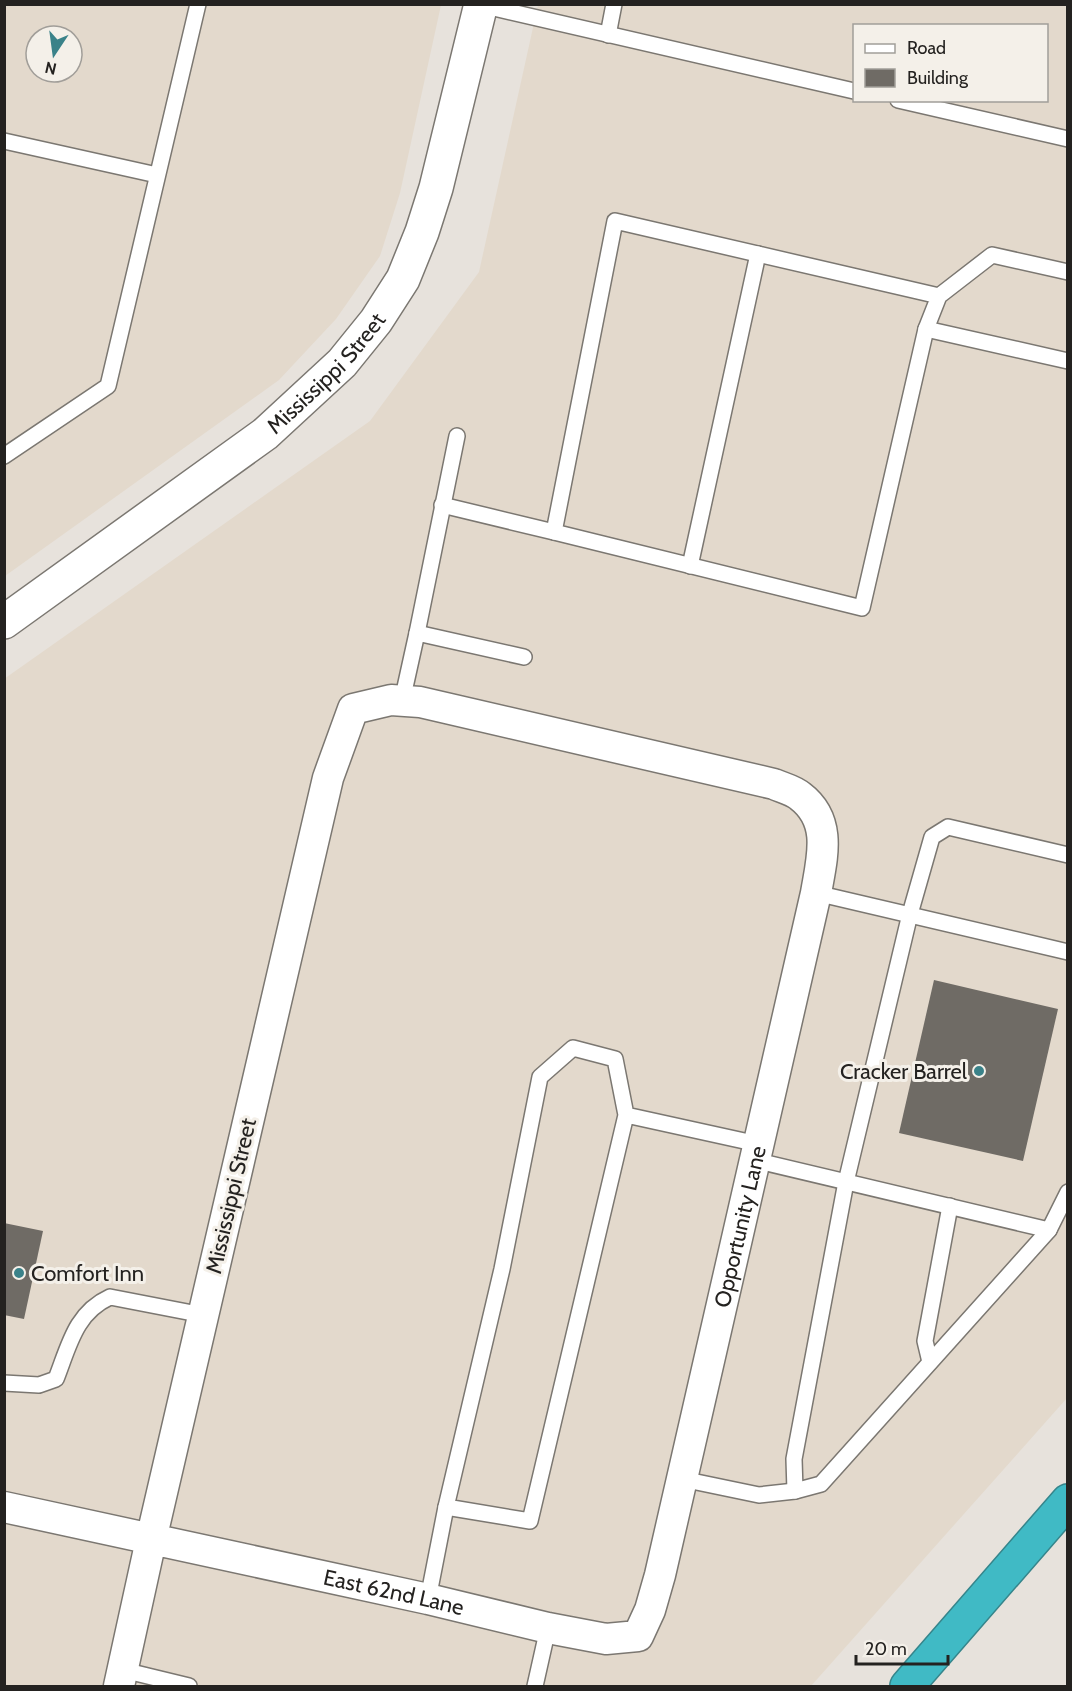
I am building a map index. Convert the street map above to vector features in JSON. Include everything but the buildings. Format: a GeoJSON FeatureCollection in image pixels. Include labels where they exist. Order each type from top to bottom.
{"type":"FeatureCollection","features":[{"type":"Feature","properties":{"kind":"highway"},"geometry":{"type":"LineString","coordinates":[[907,1686],[1068,1501]]}},
{"type":"Feature","properties":{"kind":"street","name":"Mississippi Street"},"geometry":{"type":"LineString","coordinates":[[4,622],[265,434],[342,363],[376,321],[404,279],[422,232],[436,188],[481,5]]}},
{"type":"Feature","properties":{"kind":"street","name":"Mississippi Street"},"geometry":{"type":"LineString","coordinates":[[121,1678],[328,778],[352,709],[391,700],[402,702]]}},
{"type":"Feature","properties":{"kind":"street","name":"Opportunity Lane"},"geometry":{"type":"LineString","coordinates":[[402,702],[420,702],[774,784],[800,795],[819,814],[824,847],[816,892],[657,1587],[638,1636]]}},
{"type":"Feature","properties":{"kind":"street","name":"East 62nd Lane"},"geometry":{"type":"LineString","coordinates":[[4,1508],[428,1599],[548,1628],[606,1639],[638,1636]]}},
{"type":"Feature","properties":{"kind":"lane"},"geometry":{"type":"LineString","coordinates":[[4,456],[108,386],[198,4]]}},
{"type":"Feature","properties":{"kind":"lane"},"geometry":{"type":"LineString","coordinates":[[608,35],[614,4]]}},
{"type":"Feature","properties":{"kind":"lane"},"geometry":{"type":"LineString","coordinates":[[481,5],[853,91]]}},
{"type":"Feature","properties":{"kind":"lane"},"geometry":{"type":"LineString","coordinates":[[907,102],[1068,139]]}},
{"type":"Feature","properties":{"kind":"lane"},"geometry":{"type":"LineString","coordinates":[[4,141],[157,175]]}},
{"type":"Feature","properties":{"kind":"lane"},"geometry":{"type":"LineString","coordinates":[[554,532],[615,221],[939,296]]}},
{"type":"Feature","properties":{"kind":"lane"},"geometry":{"type":"LineString","coordinates":[[690,566],[758,254]]}},
{"type":"Feature","properties":{"kind":"lane"},"geometry":{"type":"LineString","coordinates":[[442,505],[862,608],[926,328],[939,296],[992,255],[1068,272]]}},
{"type":"Feature","properties":{"kind":"lane"},"geometry":{"type":"LineString","coordinates":[[926,328],[1068,361]]}},
{"type":"Feature","properties":{"kind":"lane"},"geometry":{"type":"LineString","coordinates":[[402,702],[457,436]]}},
{"type":"Feature","properties":{"kind":"lane"},"geometry":{"type":"LineString","coordinates":[[417,633],[524,657]]}},
{"type":"Feature","properties":{"kind":"lane"},"geometry":{"type":"LineString","coordinates":[[795,1491],[794,1459],[846,1182],[910,914],[932,837],[948,827],[1068,855]]}},
{"type":"Feature","properties":{"kind":"lane"},"geometry":{"type":"LineString","coordinates":[[816,892],[1068,952]]}},
{"type":"Feature","properties":{"kind":"lane"},"geometry":{"type":"LineString","coordinates":[[428,1599],[446,1507],[502,1269],[540,1077],[573,1048],[615,1059],[626,1115],[530,1521],[446,1507]]}},
{"type":"Feature","properties":{"kind":"lane"},"geometry":{"type":"LineString","coordinates":[[626,1115],[756,1152],[846,1182],[1049,1230]]}},
{"type":"Feature","properties":{"kind":"lane"},"geometry":{"type":"LineString","coordinates":[[682,1479],[759,1495],[795,1491],[821,1484],[1049,1230],[1068,1192]]}},
{"type":"Feature","properties":{"kind":"lane"},"geometry":{"type":"LineString","coordinates":[[930,1362],[925,1341],[950,1206]]}},
{"type":"Feature","properties":{"kind":"lane"},"geometry":{"type":"LineString","coordinates":[[4,1383],[39,1385],[56,1378],[78,1323],[96,1303],[110,1297],[203,1315]]}},
{"type":"Feature","properties":{"kind":"lane"},"geometry":{"type":"LineString","coordinates":[[536,1686],[548,1628]]}},
{"type":"Feature","properties":{"kind":"lane"},"geometry":{"type":"LineString","coordinates":[[121,1678],[189,1686]]}},
{"type":"Feature","properties":{"kind":"shaded area"},"geometry":{"type":"Polygon","coordinates":[[[5,5],[441,5],[400,193],[380,256],[336,319],[279,380],[5,576],[5,5]]]}},
{"type":"Feature","properties":{"kind":"shaded area"},"geometry":{"type":"Polygon","coordinates":[[[538,5],[1067,5],[1067,1398],[811,1686],[5,1686],[4,679],[370,421],[479,272],[538,5]]]}},
{"type":"Feature","properties":{"kind":"place","name":"Cracker Barrel"},"geometry":{"type":"Point","coordinates":[979,1071]}},
{"type":"Feature","properties":{"kind":"place","name":"Comfort Inn"},"geometry":{"type":"Point","coordinates":[19,1273]}}]}
